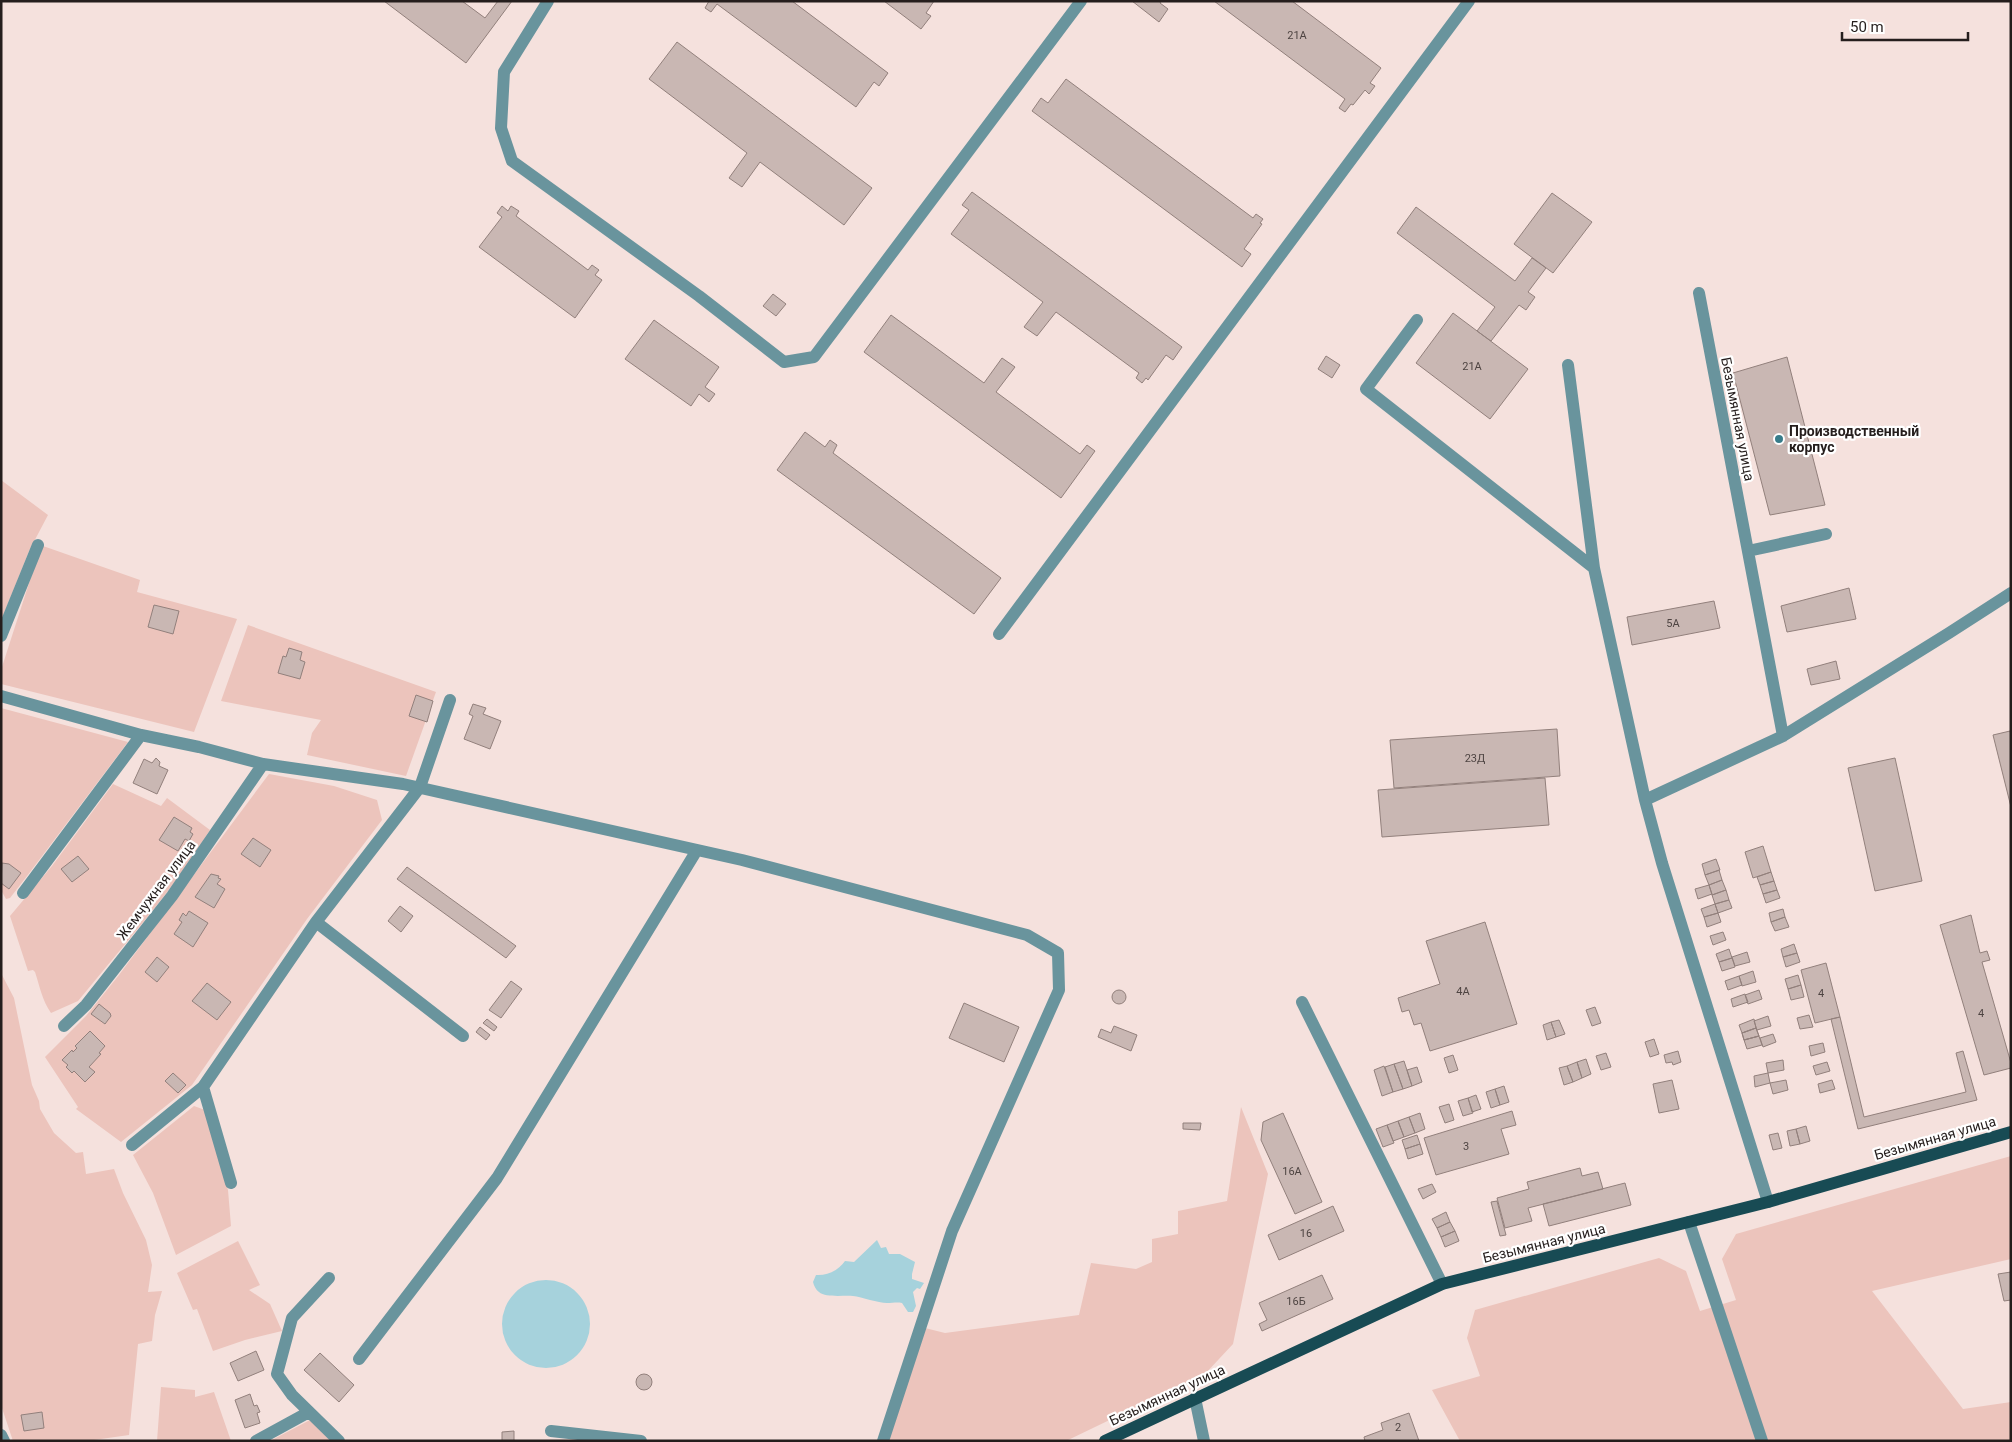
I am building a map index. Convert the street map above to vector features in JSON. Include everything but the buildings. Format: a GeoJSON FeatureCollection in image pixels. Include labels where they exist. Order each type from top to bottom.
{"type":"FeatureCollection","features":[{"type":"Feature","properties":{"kind":"main road","name":"Безымянная улица"},"geometry":{"type":"LineString","coordinates":[[1106,1441],[1442,1284],[1768,1202],[2011,1132]]}},
{"type":"Feature","properties":{"kind":"street"},"geometry":{"type":"LineString","coordinates":[[548,1],[504,72],[501,128],[512,161],[699,296],[784,362],[814,357],[1081,1]]}},
{"type":"Feature","properties":{"kind":"street"},"geometry":{"type":"LineString","coordinates":[[1000,634],[1469,1]]}},
{"type":"Feature","properties":{"kind":"street","name":"Безымянная улица"},"geometry":{"type":"LineString","coordinates":[[1699,293],[1783,736]]}},
{"type":"Feature","properties":{"kind":"street"},"geometry":{"type":"LineString","coordinates":[[1417,320],[1366,389],[1594,568]]}},
{"type":"Feature","properties":{"kind":"street"},"geometry":{"type":"LineString","coordinates":[[1568,366],[1594,568],[1646,800],[1662,863],[1768,1202]]}},
{"type":"Feature","properties":{"kind":"street"},"geometry":{"type":"LineString","coordinates":[[1748,551],[1826,534]]}},
{"type":"Feature","properties":{"kind":"street"},"geometry":{"type":"LineString","coordinates":[[1,636],[38,545]]}},
{"type":"Feature","properties":{"kind":"street"},"geometry":{"type":"LineString","coordinates":[[1646,800],[1783,736],[1950,633],[2011,592]]}},
{"type":"Feature","properties":{"kind":"street"},"geometry":{"type":"LineString","coordinates":[[1,696],[141,735],[199,747],[263,764],[420,787],[742,860],[1027,935],[1058,953],[1058,990],[952,1231],[883,1441]]}},
{"type":"Feature","properties":{"kind":"street"},"geometry":{"type":"LineString","coordinates":[[132,1145],[203,1087],[316,922],[420,787],[450,700]]}},
{"type":"Feature","properties":{"kind":"street"},"geometry":{"type":"LineString","coordinates":[[23,893],[141,735]]}},
{"type":"Feature","properties":{"kind":"street","name":"Жемчужная улица"},"geometry":{"type":"LineString","coordinates":[[64,1026],[86,1005],[172,896],[263,764]]}},
{"type":"Feature","properties":{"kind":"street"},"geometry":{"type":"LineString","coordinates":[[359,1359],[497,1178],[697,850]]}},
{"type":"Feature","properties":{"kind":"street"},"geometry":{"type":"LineString","coordinates":[[316,922],[463,1036]]}},
{"type":"Feature","properties":{"kind":"street"},"geometry":{"type":"LineString","coordinates":[[1302,1002],[1442,1284]]}},
{"type":"Feature","properties":{"kind":"street"},"geometry":{"type":"LineString","coordinates":[[203,1087],[231,1183]]}},
{"type":"Feature","properties":{"kind":"street"},"geometry":{"type":"LineString","coordinates":[[1689,1222],[1762,1441]]}},
{"type":"Feature","properties":{"kind":"street"},"geometry":{"type":"LineString","coordinates":[[329,1278],[292,1318],[277,1374],[292,1396],[339,1441]]}},
{"type":"Feature","properties":{"kind":"street"},"geometry":{"type":"LineString","coordinates":[[1195,1398],[1204,1441]]}},
{"type":"Feature","properties":{"kind":"street"},"geometry":{"type":"LineString","coordinates":[[256,1441],[309,1412]]}},
{"type":"Feature","properties":{"kind":"street"},"geometry":{"type":"LineString","coordinates":[[551,1431],[640,1441]]}},
{"type":"Feature","properties":{"kind":"street"},"geometry":{"type":"LineString","coordinates":[[1,1434],[4,1441]]}},
{"type":"Feature","properties":{"kind":"shaded area"},"geometry":{"type":"Polygon","coordinates":[[[1,480],[48,515],[29,551],[1,621],[1,480]]]}},
{"type":"Feature","properties":{"kind":"shaded area"},"geometry":{"type":"Polygon","coordinates":[[[43,546],[140,580],[137,592],[237,619],[194,732],[1,684],[1,670],[43,546]]]}},
{"type":"Feature","properties":{"kind":"shaded area"},"geometry":{"type":"Polygon","coordinates":[[[248,625],[436,692],[406,776],[307,755],[312,733],[321,720],[221,701],[248,625]]]}},
{"type":"Feature","properties":{"kind":"shaded area"},"geometry":{"type":"Polygon","coordinates":[[[1,708],[128,742],[10,898],[6,899],[1,890],[1,708]]]}},
{"type":"Feature","properties":{"kind":"shaded area"},"geometry":{"type":"Polygon","coordinates":[[[269,774],[334,786],[377,800],[382,820],[307,919],[192,1085],[121,1142],[76,1109],[78,1107],[45,1057],[86,1016],[119,975],[269,774]]]}},
{"type":"Feature","properties":{"kind":"shaded area"},"geometry":{"type":"Polygon","coordinates":[[[113,784],[161,806],[167,798],[210,830],[182,873],[78,1001],[51,1013],[43,998],[35,972],[33,970],[28,971],[10,916],[52,866],[113,784]]]}},
{"type":"Feature","properties":{"kind":"shaded area"},"geometry":{"type":"Polygon","coordinates":[[[1,973],[14,998],[32,1085],[39,1101],[40,1109],[54,1133],[76,1153],[83,1152],[86,1174],[114,1169],[123,1193],[146,1240],[152,1265],[148,1292],[162,1291],[155,1315],[152,1341],[138,1344],[129,1435],[87,1441],[13,1441],[1,1405],[1,973]]]}},
{"type":"Feature","properties":{"kind":"shaded area"},"geometry":{"type":"Polygon","coordinates":[[[194,1106],[205,1110],[228,1190],[231,1226],[176,1255],[153,1193],[133,1155],[194,1106]]]}},
{"type":"Feature","properties":{"kind":"shaded area"},"geometry":{"type":"Polygon","coordinates":[[[1241,1107],[1268,1174],[1233,1344],[1205,1374],[1066,1441],[888,1441],[925,1328],[945,1333],[1079,1315],[1091,1263],[1136,1269],[1152,1262],[1152,1239],[1178,1234],[1178,1211],[1227,1201],[1241,1107]]]}},
{"type":"Feature","properties":{"kind":"shaded area"},"geometry":{"type":"Polygon","coordinates":[[[2011,1156],[2011,1259],[1872,1291],[1963,1409],[2011,1402],[2011,1441],[1460,1441],[1432,1390],[1480,1376],[1467,1338],[1475,1310],[1659,1258],[1686,1271],[1700,1311],[1736,1300],[1722,1259],[1736,1234],[2011,1156]]]}},
{"type":"Feature","properties":{"kind":"shaded area"},"geometry":{"type":"Polygon","coordinates":[[[238,1241],[260,1285],[249,1290],[270,1304],[282,1331],[245,1340],[213,1351],[197,1309],[193,1310],[177,1273],[238,1241]]]}},
{"type":"Feature","properties":{"kind":"shaded area"},"geometry":{"type":"Polygon","coordinates":[[[161,1387],[195,1390],[195,1397],[214,1392],[231,1441],[157,1441],[161,1387]]]}},
{"type":"Feature","properties":{"kind":"shaded area"},"geometry":{"type":"Polygon","coordinates":[[[310,1420],[334,1441],[270,1441],[310,1420]]]}},
{"type":"Feature","properties":{"kind":"water"},"geometry":{"type":"Polygon","coordinates":[[[877,1240],[881,1248],[886,1247],[889,1254],[900,1254],[915,1262],[912,1279],[924,1283],[920,1289],[917,1288],[913,1292],[916,1306],[913,1312],[908,1312],[902,1303],[883,1303],[853,1296],[822,1294],[817,1290],[813,1282],[816,1275],[832,1272],[845,1261],[854,1262],[877,1240]]]}},
{"type":"Feature","properties":{"kind":"water"},"geometry":{"type":"Polygon","coordinates":[[[546,1280],[563,1283],[571,1287],[583,1299],[587,1307],[590,1324],[587,1341],[583,1349],[571,1361],[563,1365],[546,1368],[529,1365],[521,1361],[509,1349],[505,1341],[502,1324],[505,1307],[509,1299],[521,1287],[529,1283],[546,1280]]]}},
{"type":"Feature","properties":{"kind":"place","name":"Производственный корпус"},"geometry":{"type":"Point","coordinates":[1779,439]}}]}
